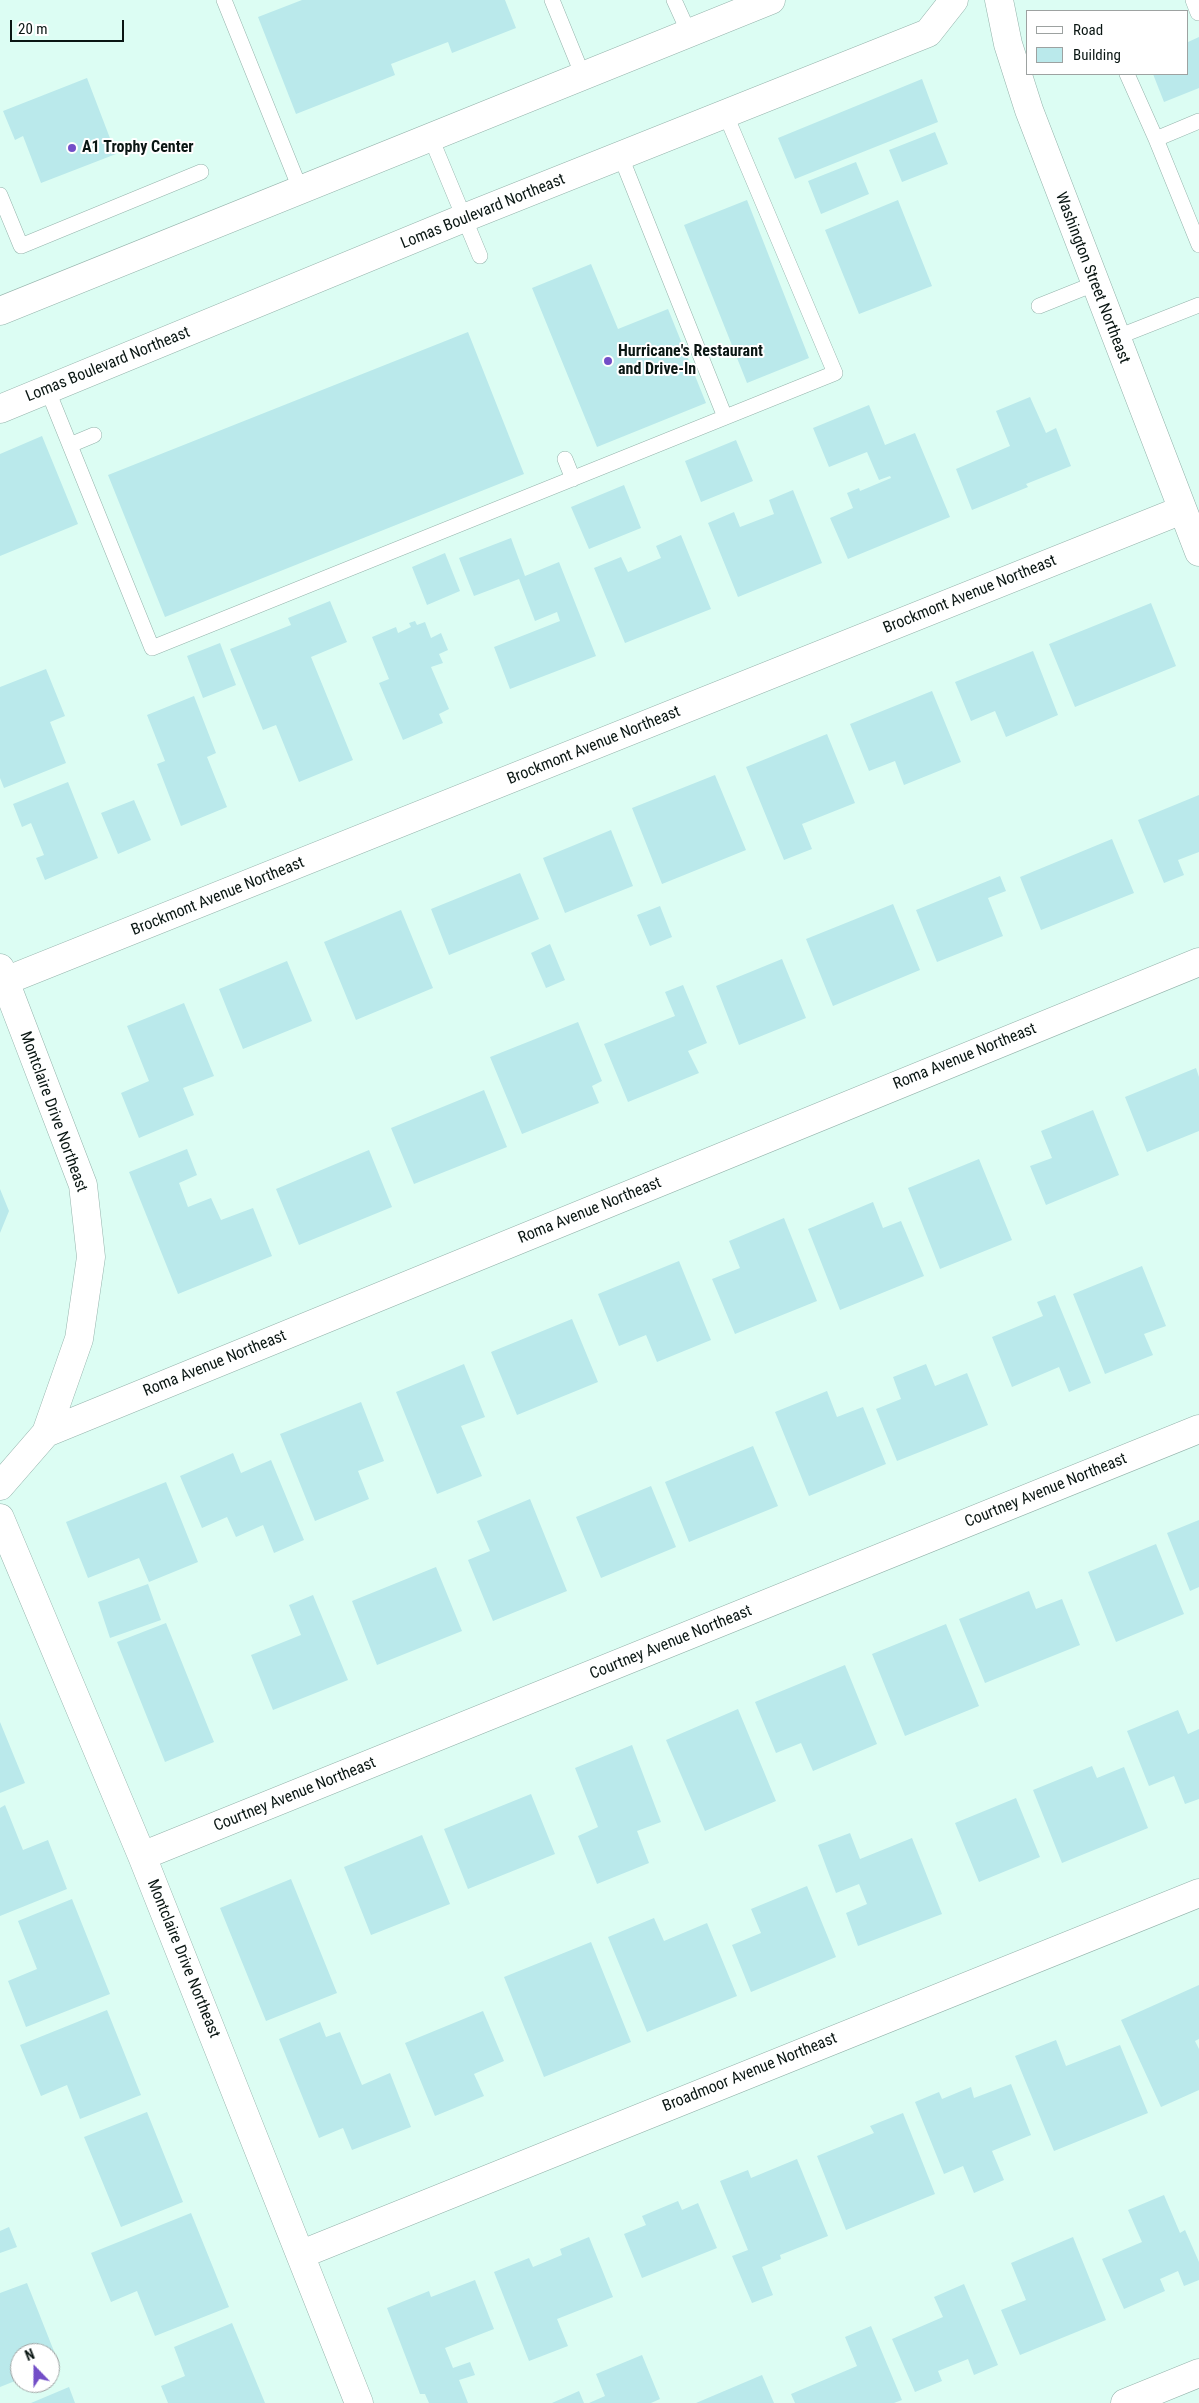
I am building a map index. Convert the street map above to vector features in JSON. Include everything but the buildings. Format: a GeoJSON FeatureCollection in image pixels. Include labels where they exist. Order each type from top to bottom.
{"type":"FeatureCollection","features":[{"type":"Feature","properties":{"kind":"street"},"geometry":{"type":"LineString","coordinates":[[0,311],[771,0]]}},
{"type":"Feature","properties":{"kind":"street","name":"Lomas Boulevard Northeast"},"geometry":{"type":"LineString","coordinates":[[0,409],[48,391],[464,218],[928,33],[954,0]]}},
{"type":"Feature","properties":{"kind":"street","name":"Washington Street Northeast"},"geometry":{"type":"LineString","coordinates":[[999,0],[1008,44],[1029,110],[1094,284],[1199,552]]}},
{"type":"Feature","properties":{"kind":"street","name":"Brockmont Avenue Northeast"},"geometry":{"type":"LineString","coordinates":[[3,974],[1182,510]]}},
{"type":"Feature","properties":{"kind":"street","name":"Roma Avenue Northeast"},"geometry":{"type":"LineString","coordinates":[[0,1486],[46,1432],[1199,962]]}},
{"type":"Feature","properties":{"kind":"street","name":"Montclaire Drive Northeast"},"geometry":{"type":"LineString","coordinates":[[3,974],[83,1185],[91,1257],[78,1339],[46,1432]]}},
{"type":"Feature","properties":{"kind":"street","name":"Courtney Avenue Northeast"},"geometry":{"type":"LineString","coordinates":[[142,1856],[1199,1429]]}},
{"type":"Feature","properties":{"kind":"street","name":"Montclaire Drive Northeast"},"geometry":{"type":"LineString","coordinates":[[0,1518],[142,1856],[302,2254],[359,2403]]}},
{"type":"Feature","properties":{"kind":"street","name":"Broadmoor Avenue Northeast"},"geometry":{"type":"LineString","coordinates":[[302,2254],[1199,1893]]}},
{"type":"Feature","properties":{"kind":"street"},"geometry":{"type":"LineString","coordinates":[[1125,2403],[1199,2373]]}},
{"type":"Feature","properties":{"kind":"lane"},"geometry":{"type":"LineString","coordinates":[[224,0],[301,191]]}},
{"type":"Feature","properties":{"kind":"lane"},"geometry":{"type":"LineString","coordinates":[[552,0],[583,76]]}},
{"type":"Feature","properties":{"kind":"lane"},"geometry":{"type":"LineString","coordinates":[[674,0],[689,33]]}},
{"type":"Feature","properties":{"kind":"lane"},"geometry":{"type":"LineString","coordinates":[[1127,75],[1199,244]]}},
{"type":"Feature","properties":{"kind":"lane"},"geometry":{"type":"LineString","coordinates":[[48,391],[152,648],[835,373],[725,113]]}},
{"type":"Feature","properties":{"kind":"lane"},"geometry":{"type":"LineString","coordinates":[[1156,139],[1199,121]]}},
{"type":"Feature","properties":{"kind":"lane"},"geometry":{"type":"LineString","coordinates":[[431,138],[480,256]]}},
{"type":"Feature","properties":{"kind":"lane"},"geometry":{"type":"LineString","coordinates":[[620,156],[725,417]]}},
{"type":"Feature","properties":{"kind":"lane"},"geometry":{"type":"LineString","coordinates":[[0,195],[21,246],[201,172]]}},
{"type":"Feature","properties":{"kind":"lane"},"geometry":{"type":"LineString","coordinates":[[1039,306],[1094,284]]}},
{"type":"Feature","properties":{"kind":"lane"},"geometry":{"type":"LineString","coordinates":[[1115,338],[1199,305]]}},
{"type":"Feature","properties":{"kind":"lane"},"geometry":{"type":"LineString","coordinates":[[70,445],[94,435]]}},
{"type":"Feature","properties":{"kind":"lane"},"geometry":{"type":"LineString","coordinates":[[565,459],[573,478]]}},
{"type":"Feature","properties":{"kind":"place","name":"A1 Trophy Center"},"geometry":{"type":"Point","coordinates":[72,148]}},
{"type":"Feature","properties":{"kind":"place","name":"Hurricane's Restaurant and Drive-In"},"geometry":{"type":"Point","coordinates":[608,361]}}]}
